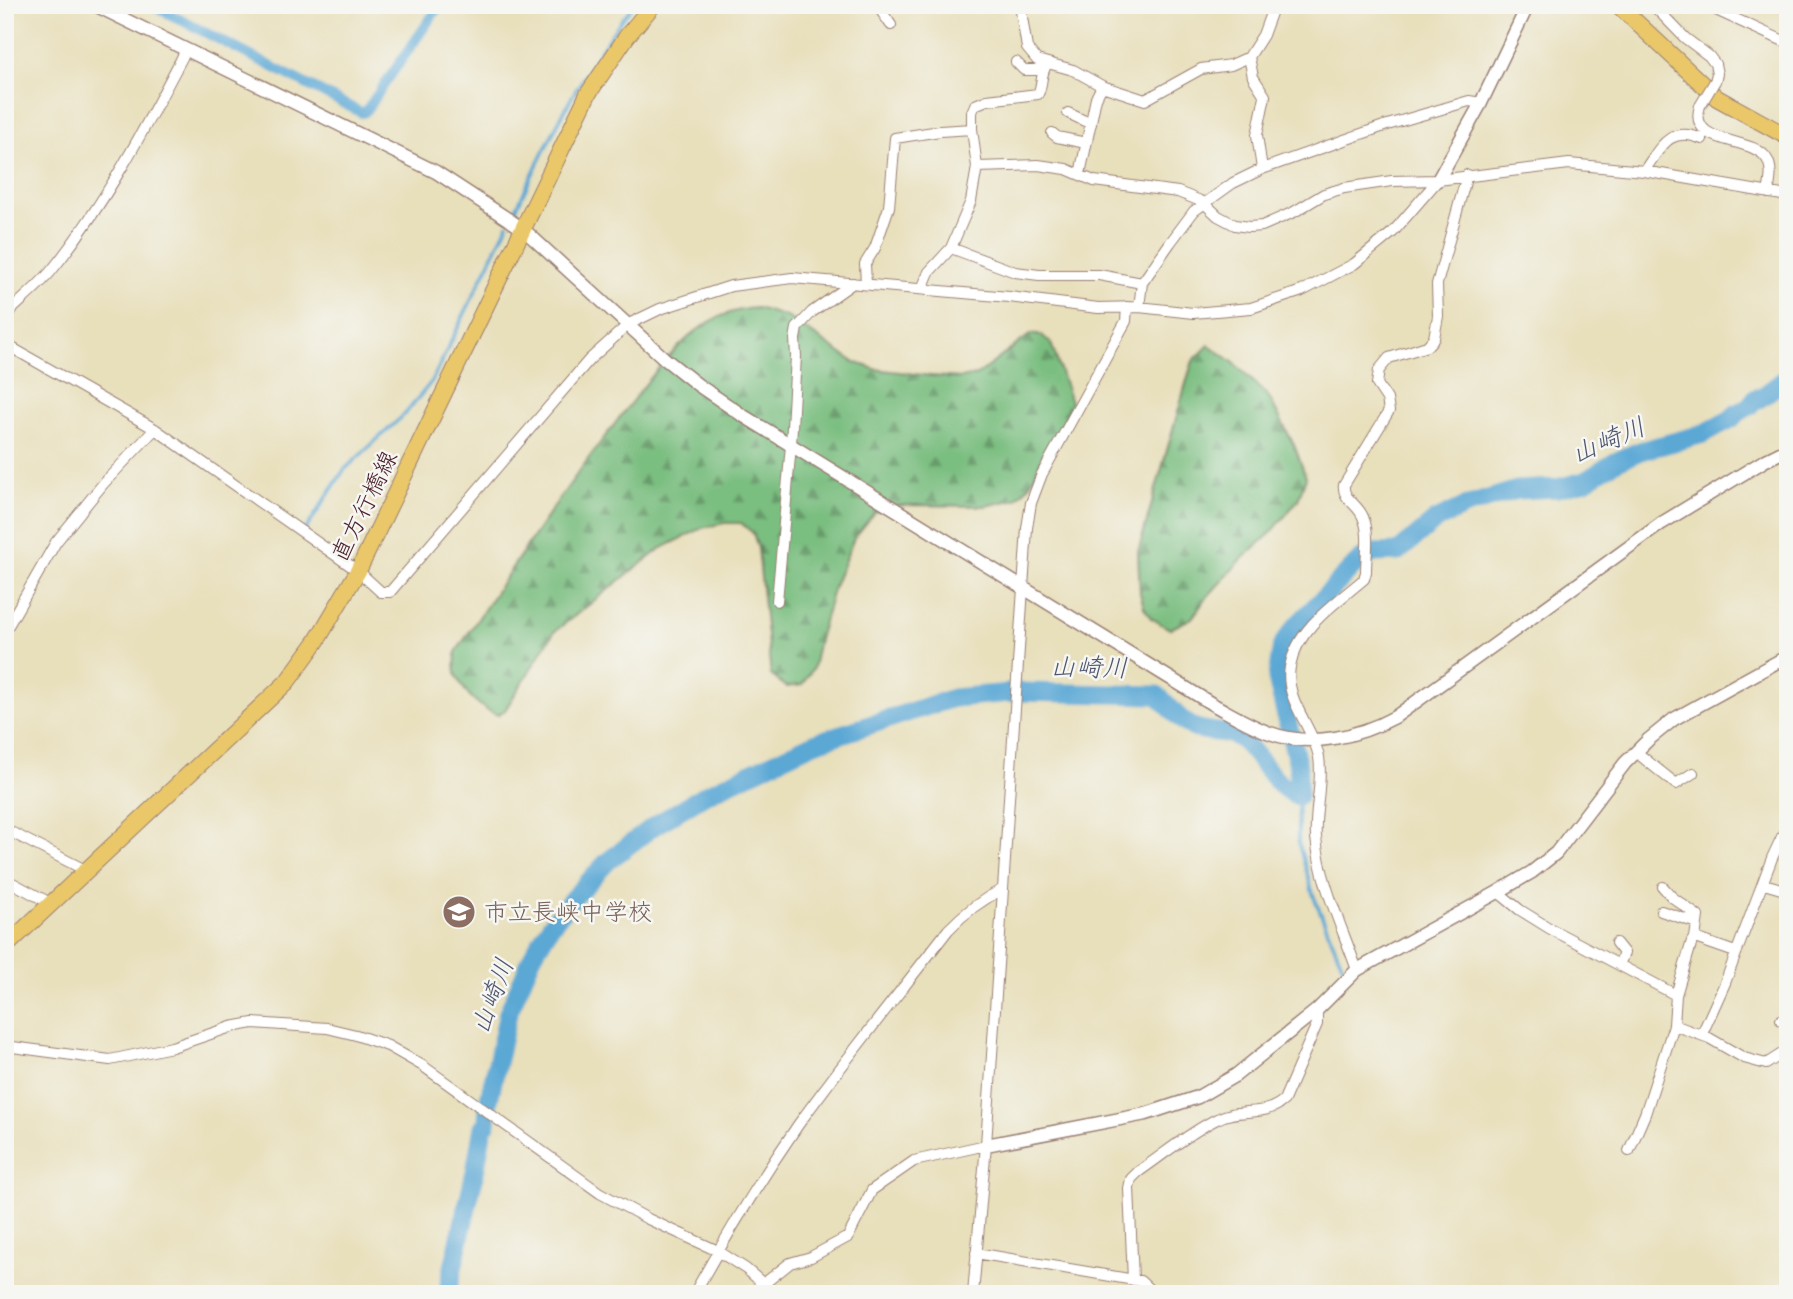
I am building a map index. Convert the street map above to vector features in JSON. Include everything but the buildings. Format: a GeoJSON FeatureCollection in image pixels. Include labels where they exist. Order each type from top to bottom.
{"type":"FeatureCollection","features":[{"type":"Feature","properties":{"kind":"main road","name":"直方行橋線"},"geometry":{"type":"LineString","coordinates":[[9,938],[52,904],[287,682],[316,642],[358,571],[588,94],[627,36],[653,5]]}},
{"type":"Feature","properties":{"kind":"main road"},"geometry":{"type":"LineString","coordinates":[[1618,5],[1717,98],[1788,137]]}},
{"type":"Feature","properties":{"kind":"street"},"geometry":{"type":"LineString","coordinates":[[95,5],[436,172],[523,229],[665,359],[698,385],[790,445],[1212,704],[1272,735],[1312,740],[1347,736],[1374,728],[1395,717],[1662,523],[1788,449]]}},
{"type":"Feature","properties":{"kind":"street"},"geometry":{"type":"LineString","coordinates":[[877,5],[891,25]]}},
{"type":"Feature","properties":{"kind":"street"},"geometry":{"type":"LineString","coordinates":[[1020,5],[1027,48],[1045,67]]}},
{"type":"Feature","properties":{"kind":"street"},"geometry":{"type":"LineString","coordinates":[[1016,62],[1024,70],[1045,67],[1073,70],[1102,86],[1145,100],[1201,69],[1231,65],[1249,57],[1263,35],[1274,5]]}},
{"type":"Feature","properties":{"kind":"street"},"geometry":{"type":"LineString","coordinates":[[5,344],[155,429],[358,571],[381,592],[390,592],[589,360],[629,324],[660,309],[731,286],[792,278],[1062,302],[1098,309],[1139,307],[1193,313],[1251,308],[1302,291],[1354,264],[1374,248],[1393,232],[1438,180],[1481,103],[1528,5]]}},
{"type":"Feature","properties":{"kind":"street"},"geometry":{"type":"LineString","coordinates":[[1653,5],[1715,64],[1715,81],[1700,106],[1702,128],[1712,135],[1757,150],[1766,157],[1771,173],[1769,193]]}},
{"type":"Feature","properties":{"kind":"street"},"geometry":{"type":"LineString","coordinates":[[1705,5],[1788,44]]}},
{"type":"Feature","properties":{"kind":"street"},"geometry":{"type":"LineString","coordinates":[[5,316],[50,272],[98,206],[124,167],[187,50]]}},
{"type":"Feature","properties":{"kind":"street"},"geometry":{"type":"LineString","coordinates":[[1249,57],[1253,77],[1265,96],[1257,135],[1262,169]]}},
{"type":"Feature","properties":{"kind":"street"},"geometry":{"type":"LineString","coordinates":[[922,289],[929,272],[951,248],[971,201],[977,167],[972,129],[972,112],[975,105],[987,100],[1035,96],[1041,88],[1045,67]]}},
{"type":"Feature","properties":{"kind":"street"},"geometry":{"type":"LineString","coordinates":[[1080,174],[1096,98],[1102,86]]}},
{"type":"Feature","properties":{"kind":"street"},"geometry":{"type":"LineString","coordinates":[[1139,307],[1142,283],[1186,222],[1203,202],[1233,183],[1262,169],[1404,120],[1469,101],[1481,103]]}},
{"type":"Feature","properties":{"kind":"street"},"geometry":{"type":"LineString","coordinates":[[1068,113],[1091,124]]}},
{"type":"Feature","properties":{"kind":"street"},"geometry":{"type":"LineString","coordinates":[[866,284],[864,264],[875,248],[888,207],[895,138],[972,129]]}},
{"type":"Feature","properties":{"kind":"street"},"geometry":{"type":"LineString","coordinates":[[1052,133],[1057,137],[1086,143]]}},
{"type":"Feature","properties":{"kind":"street"},"geometry":{"type":"LineString","coordinates":[[1644,172],[1670,138],[1689,134],[1702,139]]}},
{"type":"Feature","properties":{"kind":"street"},"geometry":{"type":"LineString","coordinates":[[977,167],[1038,165],[1066,169],[1094,181],[1178,192],[1203,202],[1235,225],[1262,226],[1294,212],[1324,194],[1344,188],[1569,164],[1644,172],[1788,195]]}},
{"type":"Feature","properties":{"kind":"street"},"geometry":{"type":"LineString","coordinates":[[1357,970],[1329,891],[1316,841],[1315,815],[1320,761],[1290,691],[1289,681],[1293,656],[1300,643],[1321,615],[1364,579],[1367,555],[1365,522],[1362,513],[1346,497],[1344,485],[1389,411],[1387,399],[1377,384],[1383,364],[1400,353],[1427,346],[1434,338],[1438,316],[1437,284],[1468,175]]}},
{"type":"Feature","properties":{"kind":"street"},"geometry":{"type":"LineString","coordinates":[[951,248],[1016,272],[1039,275],[1099,275],[1142,283]]}},
{"type":"Feature","properties":{"kind":"street"},"geometry":{"type":"LineString","coordinates":[[776,601],[797,328],[812,312],[853,283]]}},
{"type":"Feature","properties":{"kind":"street"},"geometry":{"type":"LineString","coordinates":[[973,1294],[986,1145],[1027,528],[1035,489],[1126,321],[1127,307]]}},
{"type":"Feature","properties":{"kind":"street"},"geometry":{"type":"LineString","coordinates":[[5,631],[56,542],[103,484],[155,429]]}},
{"type":"Feature","properties":{"kind":"street"},"geometry":{"type":"LineString","coordinates":[[5,1045],[110,1060],[172,1047],[231,1027],[253,1023],[327,1028],[356,1035],[387,1046],[423,1066],[600,1193],[648,1219],[718,1251],[753,1273],[761,1290],[790,1263],[811,1257],[848,1237],[872,1190],[914,1161],[1146,1114],[1198,1097],[1236,1075],[1317,1010],[1357,970],[1498,892],[1532,872],[1556,853],[1636,752],[1674,719],[1788,656]]}},
{"type":"Feature","properties":{"kind":"street"},"geometry":{"type":"LineString","coordinates":[[1636,752],[1676,784],[1693,773]]}},
{"type":"Feature","properties":{"kind":"street"},"geometry":{"type":"LineString","coordinates":[[1702,1034],[1788,824]]}},
{"type":"Feature","properties":{"kind":"street"},"geometry":{"type":"LineString","coordinates":[[5,829],[87,871]]}},
{"type":"Feature","properties":{"kind":"street"},"geometry":{"type":"LineString","coordinates":[[5,880],[52,904]]}},
{"type":"Feature","properties":{"kind":"street"},"geometry":{"type":"LineString","coordinates":[[1763,884],[1788,891]]}},
{"type":"Feature","properties":{"kind":"street"},"geometry":{"type":"LineString","coordinates":[[1629,1151],[1645,1115],[1674,1025],[1676,995],[1695,938],[1698,916],[1663,887]]}},
{"type":"Feature","properties":{"kind":"street"},"geometry":{"type":"LineString","coordinates":[[694,1294],[797,1126],[948,930],[965,912],[1003,889]]}},
{"type":"Feature","properties":{"kind":"street"},"geometry":{"type":"LineString","coordinates":[[1498,892],[1539,922],[1676,995]]}},
{"type":"Feature","properties":{"kind":"street"},"geometry":{"type":"LineString","coordinates":[[1661,911],[1697,923]]}},
{"type":"Feature","properties":{"kind":"street"},"geometry":{"type":"LineString","coordinates":[[1695,938],[1735,952]]}},
{"type":"Feature","properties":{"kind":"street"},"geometry":{"type":"LineString","coordinates":[[1616,943],[1623,953],[1619,965]]}},
{"type":"Feature","properties":{"kind":"street"},"geometry":{"type":"LineString","coordinates":[[1133,1280],[1129,1188],[1131,1179],[1218,1118],[1262,1112],[1276,1107],[1284,1100],[1317,1024],[1317,1010]]}},
{"type":"Feature","properties":{"kind":"street"},"geometry":{"type":"LineString","coordinates":[[1674,1025],[1702,1034],[1744,1058],[1766,1064],[1788,1049]]}},
{"type":"Feature","properties":{"kind":"street"},"geometry":{"type":"LineString","coordinates":[[976,1253],[1140,1281],[1154,1294]]}},
{"type":"Feature","properties":{"kind":"green space"},"geometry":{"type":"Polygon","coordinates":[[[757,308],[787,317],[854,362],[875,369],[931,376],[961,378],[977,375],[1031,334],[1042,336],[1051,343],[1071,402],[1063,424],[1046,449],[1030,485],[1016,499],[985,506],[892,506],[875,512],[854,538],[834,586],[813,668],[802,685],[786,687],[771,675],[758,548],[753,533],[741,523],[724,523],[702,528],[660,549],[554,632],[505,710],[498,715],[479,705],[457,676],[456,652],[534,535],[634,399],[680,345],[713,320],[730,313],[757,308]]]}},
{"type":"Feature","properties":{"kind":"green space"},"geometry":{"type":"Polygon","coordinates":[[[1209,345],[1233,362],[1269,397],[1294,445],[1306,477],[1298,500],[1272,532],[1243,558],[1207,597],[1192,618],[1170,629],[1151,618],[1144,607],[1140,593],[1138,552],[1193,361],[1209,345]]]}},
{"type":"Feature","properties":{"kind":"waterway"},"geometry":{"type":"LineString","coordinates":[[152,5],[362,113],[440,5]]}},
{"type":"Feature","properties":{"kind":"waterway"},"geometry":{"type":"LineString","coordinates":[[512,217],[581,81],[633,5]]}},
{"type":"Feature","properties":{"kind":"waterway"},"geometry":{"type":"LineString","coordinates":[[304,532],[344,470],[406,413],[432,381],[508,224]]}},
{"type":"Feature","properties":{"kind":"waterway","name":"山崎川"},"geometry":{"type":"LineString","coordinates":[[447,1294],[483,1127],[487,1123],[488,1104],[508,1013],[533,955],[551,925],[573,898],[608,861],[654,826],[706,794],[814,743],[953,698],[1021,692],[1157,695],[1183,721],[1193,727],[1226,733],[1244,742],[1283,787],[1298,796],[1298,766],[1277,678],[1282,645],[1298,624],[1360,560],[1374,553],[1398,552],[1436,520],[1466,506],[1517,490],[1557,488],[1585,481],[1615,462],[1640,451],[1703,434],[1731,419],[1788,377]]}},
{"type":"Feature","properties":{"kind":"waterway"},"geometry":{"type":"LineString","coordinates":[[1298,796],[1298,842],[1314,897],[1342,964]]}},
{"type":"Feature","properties":{"kind":"place","name":"市立長峡中学校"},"geometry":{"type":"Point","coordinates":[459,912]}}]}
